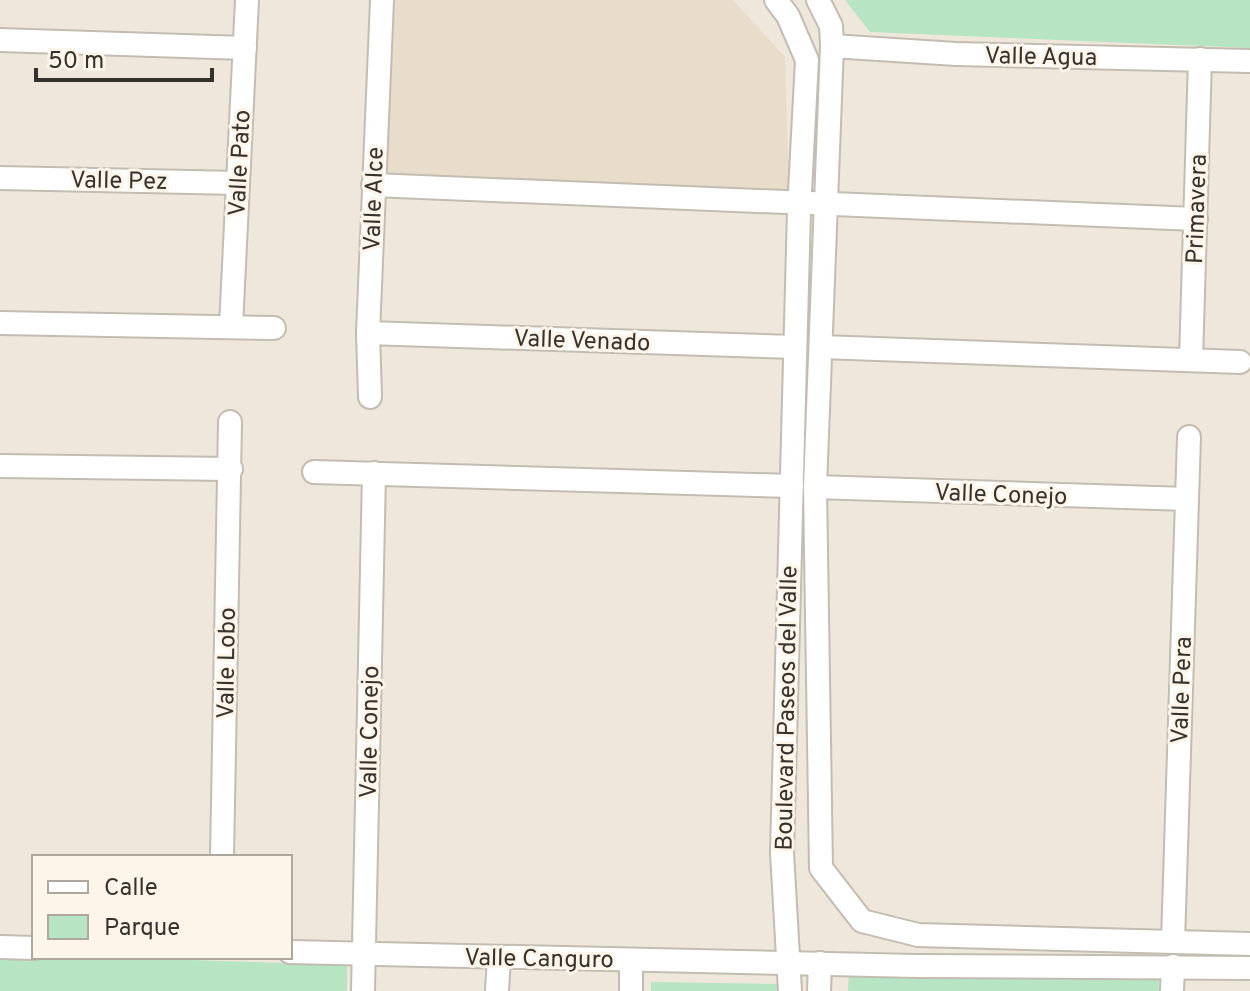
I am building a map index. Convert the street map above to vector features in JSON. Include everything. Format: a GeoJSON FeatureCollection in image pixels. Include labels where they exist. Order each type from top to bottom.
{"type":"FeatureCollection","features":[{"type":"Feature","properties":{"kind":"street","name":"Valle Pato"},"geometry":{"type":"LineString","coordinates":[[231,326],[247,0]]}},
{"type":"Feature","properties":{"kind":"street","name":"Valle Alce"},"geometry":{"type":"LineString","coordinates":[[370,397],[368,333],[382,0]]}},
{"type":"Feature","properties":{"kind":"street","name":"Boulevard Paseos del Valle"},"geometry":{"type":"LineString","coordinates":[[776,0],[788,16],[807,60],[799,203],[783,872],[790,991]]}},
{"type":"Feature","properties":{"kind":"street","name":"Boulevard Paseos del Valle"},"geometry":{"type":"LineString","coordinates":[[818,0],[831,26],[832,46],[815,487],[821,868],[862,921],[918,935],[1250,944]]}},
{"type":"Feature","properties":{"kind":"street"},"geometry":{"type":"LineString","coordinates":[[0,40],[245,48]]}},
{"type":"Feature","properties":{"kind":"street","name":"Valle Agua"},"geometry":{"type":"LineString","coordinates":[[832,46],[956,54],[1250,61]]}},
{"type":"Feature","properties":{"kind":"street","name":"Primavera"},"geometry":{"type":"LineString","coordinates":[[1191,360],[1200,59]]}},
{"type":"Feature","properties":{"kind":"street","name":"Valle Pez"},"geometry":{"type":"LineString","coordinates":[[0,178],[238,183]]}},
{"type":"Feature","properties":{"kind":"street"},"geometry":{"type":"LineString","coordinates":[[373,185],[1196,219]]}},
{"type":"Feature","properties":{"kind":"street"},"geometry":{"type":"LineString","coordinates":[[0,323],[274,328]]}},
{"type":"Feature","properties":{"kind":"street","name":"Valle Venado"},"geometry":{"type":"LineString","coordinates":[[368,333],[795,347]]}},
{"type":"Feature","properties":{"kind":"street"},"geometry":{"type":"LineString","coordinates":[[821,347],[1240,362]]}},
{"type":"Feature","properties":{"kind":"street","name":"Valle Lobo"},"geometry":{"type":"LineString","coordinates":[[222,855],[230,422]]}},
{"type":"Feature","properties":{"kind":"street","name":"Valle Pera"},"geometry":{"type":"LineString","coordinates":[[1173,942],[1189,437]]}},
{"type":"Feature","properties":{"kind":"street"},"geometry":{"type":"LineString","coordinates":[[0,466],[231,469]]}},
{"type":"Feature","properties":{"kind":"street"},"geometry":{"type":"LineString","coordinates":[[314,472],[792,486]]}},
{"type":"Feature","properties":{"kind":"street","name":"Valle Conejo"},"geometry":{"type":"LineString","coordinates":[[363,991],[374,473]]}},
{"type":"Feature","properties":{"kind":"street","name":"Valle Conejo"},"geometry":{"type":"LineString","coordinates":[[815,487],[1187,499]]}},
{"type":"Feature","properties":{"kind":"street"},"geometry":{"type":"LineString","coordinates":[[783,872],[821,868]]}},
{"type":"Feature","properties":{"kind":"street"},"geometry":{"type":"LineString","coordinates":[[887,929],[887,965]]}},
{"type":"Feature","properties":{"kind":"street"},"geometry":{"type":"LineString","coordinates":[[0,947],[32,948]]}},
{"type":"Feature","properties":{"kind":"street","name":"Valle Canguro"},"geometry":{"type":"LineString","coordinates":[[292,952],[789,963]]}},
{"type":"Feature","properties":{"kind":"street"},"geometry":{"type":"LineString","coordinates":[[497,991],[499,957]]}},
{"type":"Feature","properties":{"kind":"street"},"geometry":{"type":"LineString","coordinates":[[631,960],[631,991]]}},
{"type":"Feature","properties":{"kind":"street"},"geometry":{"type":"LineString","coordinates":[[789,963],[1250,968]]}},
{"type":"Feature","properties":{"kind":"street"},"geometry":{"type":"LineString","coordinates":[[819,991],[820,963]]}},
{"type":"Feature","properties":{"kind":"street"},"geometry":{"type":"LineString","coordinates":[[1172,991],[1173,966]]}},
{"type":"Feature","properties":{"kind":"shaded area"},"geometry":{"type":"Polygon","coordinates":[[[390,0],[733,0],[785,57],[789,196],[387,173],[390,0]]]}},
{"type":"Feature","properties":{"kind":"green space"},"geometry":{"type":"Polygon","coordinates":[[[845,0],[1250,0],[1250,48],[870,32],[845,0]]]}},
{"type":"Feature","properties":{"kind":"green space"},"geometry":{"type":"Polygon","coordinates":[[[0,954],[32,955],[32,959],[347,965],[347,991],[0,991],[0,954]]]}},
{"type":"Feature","properties":{"kind":"green space"},"geometry":{"type":"Polygon","coordinates":[[[849,972],[1159,978],[1159,991],[848,991],[849,972]]]}},
{"type":"Feature","properties":{"kind":"green space"},"geometry":{"type":"Polygon","coordinates":[[[651,982],[787,984],[787,991],[651,991],[651,982]]]}}]}
